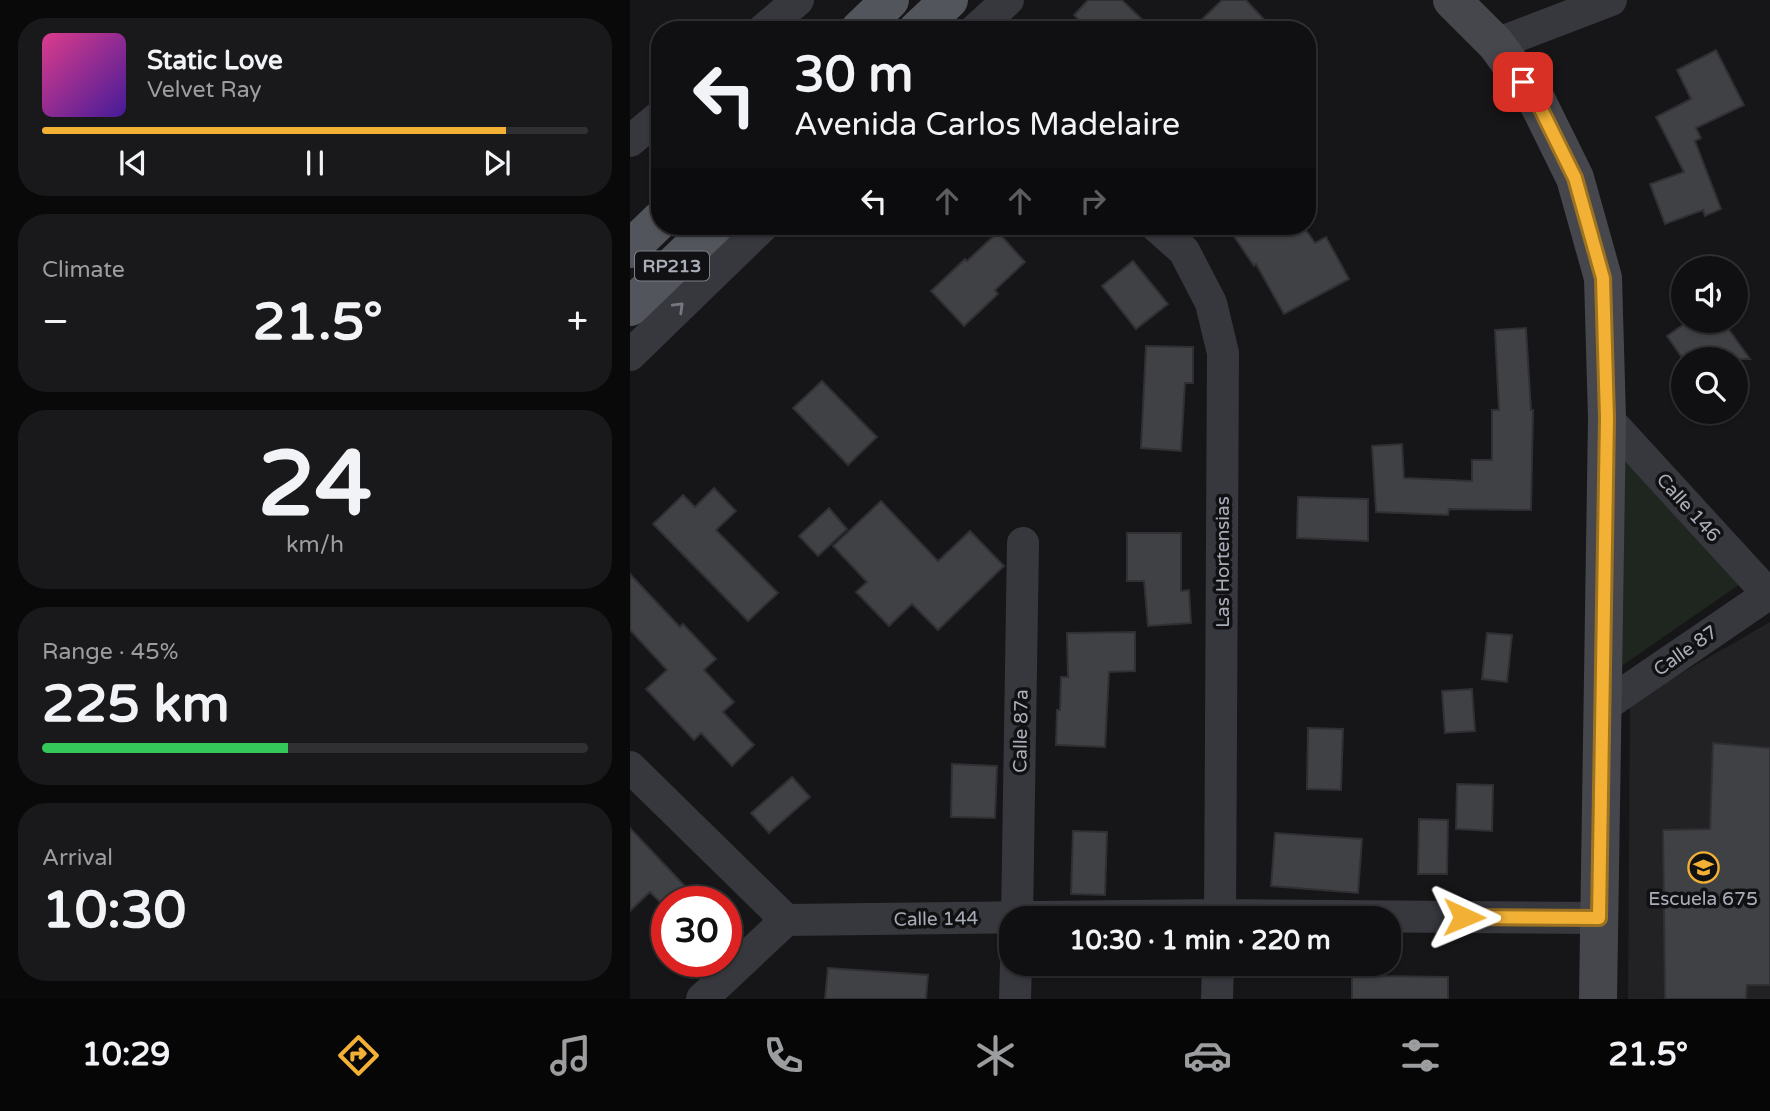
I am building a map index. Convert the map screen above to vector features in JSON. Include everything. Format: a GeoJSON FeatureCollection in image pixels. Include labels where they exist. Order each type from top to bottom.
{"type":"FeatureCollection","features":[{"type":"Feature","properties":{"kind":"main road"},"geometry":{"type":"LineString","coordinates":[[868,21],[890,0]]}},
{"type":"Feature","properties":{"kind":"main road"},"geometry":{"type":"LineString","coordinates":[[927,21],[949,0]]}},
{"type":"Feature","properties":{"kind":"main road"},"geometry":{"type":"LineString","coordinates":[[1452,0],[1496,44],[1537,101],[1575,178],[1603,278],[1607,418],[1598,999]]}},
{"type":"Feature","properties":{"kind":"main road","name":"RP213"},"geometry":{"type":"LineString","coordinates":[[630,248],[651,228]]}},
{"type":"Feature","properties":{"kind":"main road","name":"RP213"},"geometry":{"type":"LineString","coordinates":[[630,307],[705,235]]}},
{"type":"Feature","properties":{"kind":"street"},"geometry":{"type":"LineString","coordinates":[[774,21],[798,0]]}},
{"type":"Feature","properties":{"kind":"street"},"geometry":{"type":"LineString","coordinates":[[985,21],[1008,0]]}},
{"type":"Feature","properties":{"kind":"street"},"geometry":{"type":"LineString","coordinates":[[1496,44],[1611,0]]}},
{"type":"Feature","properties":{"kind":"street"},"geometry":{"type":"LineString","coordinates":[[630,141],[651,124]]}},
{"type":"Feature","properties":{"kind":"street"},"geometry":{"type":"LineString","coordinates":[[630,355],[754,235]]}},
{"type":"Feature","properties":{"kind":"street","name":"Las Hortensias"},"geometry":{"type":"LineString","coordinates":[[1166,235],[1184,251],[1211,303],[1223,353],[1220,906]]}},
{"type":"Feature","properties":{"kind":"street","name":"Calle 146"},"geometry":{"type":"LineString","coordinates":[[1607,418],[1769,595]]}},
{"type":"Feature","properties":{"kind":"street","name":"Calle 87a"},"geometry":{"type":"LineString","coordinates":[[1017,906],[1023,543]]}},
{"type":"Feature","properties":{"kind":"street","name":"Calle 87"},"geometry":{"type":"LineString","coordinates":[[1603,706],[1742,610],[1769,595]]}},
{"type":"Feature","properties":{"kind":"street"},"geometry":{"type":"LineString","coordinates":[[630,767],[786,920],[702,999]]}},
{"type":"Feature","properties":{"kind":"street","name":"Calle 144"},"geometry":{"type":"LineString","coordinates":[[1401,917],[1599,918]]}},
{"type":"Feature","properties":{"kind":"street","name":"Calle 144"},"geometry":{"type":"LineString","coordinates":[[786,920],[999,918]]}},
{"type":"Feature","properties":{"kind":"street"},"geometry":{"type":"LineString","coordinates":[[1015,999],[1016,976]]}},
{"type":"Feature","properties":{"kind":"street"},"geometry":{"type":"LineString","coordinates":[[1217,999],[1218,976]]}},
{"type":"Feature","properties":{"kind":"shaded area"},"geometry":{"type":"Polygon","coordinates":[[[1615,438],[1753,575],[1607,676],[1615,438]]]}},
{"type":"Feature","properties":{"kind":"shaded area"},"geometry":{"type":"Polygon","coordinates":[[[1770,622],[1770,999],[1628,999],[1630,703],[1770,622]]]}},
{"type":"Feature","properties":{"kind":"building"},"geometry":{"type":"Polygon","coordinates":[[[1088,0],[1122,0],[1144,21],[1080,21],[1074,15],[1088,0]]]}},
{"type":"Feature","properties":{"kind":"building"},"geometry":{"type":"Polygon","coordinates":[[[1222,0],[1246,0],[1266,21],[1200,21],[1222,0]]]}},
{"type":"Feature","properties":{"kind":"building"},"geometry":{"type":"Polygon","coordinates":[[[1716,50],[1744,105],[1696,128],[1701,138],[1695,141],[1721,209],[1705,216],[1703,210],[1665,224],[1650,184],[1684,172],[1656,117],[1691,99],[1677,70],[1716,50]]]}},
{"type":"Feature","properties":{"kind":"building"},"geometry":{"type":"Polygon","coordinates":[[[995,235],[1001,235],[1025,262],[995,290],[998,294],[964,326],[931,291],[965,259],[967,261],[995,235]]]}},
{"type":"Feature","properties":{"kind":"building"},"geometry":{"type":"Polygon","coordinates":[[[1233,235],[1309,235],[1315,243],[1326,237],[1349,279],[1284,314],[1256,264],[1254,266],[1233,235]]]}},
{"type":"Feature","properties":{"kind":"building"},"geometry":{"type":"Polygon","coordinates":[[[1133,261],[1168,304],[1136,329],[1102,286],[1133,261]]]}},
{"type":"Feature","properties":{"kind":"building"},"geometry":{"type":"Polygon","coordinates":[[[1526,328],[1533,410],[1531,510],[1449,509],[1448,515],[1376,512],[1372,446],[1402,444],[1404,478],[1472,481],[1472,460],[1492,460],[1492,410],[1499,410],[1495,330],[1526,328]]]}},
{"type":"Feature","properties":{"kind":"building"},"geometry":{"type":"Polygon","coordinates":[[[1671,333],[1731,333],[1741,347],[1675,347],[1667,336],[1671,333]]]}},
{"type":"Feature","properties":{"kind":"building"},"geometry":{"type":"Polygon","coordinates":[[[1146,346],[1193,347],[1193,383],[1185,383],[1181,451],[1141,448],[1146,346]]]}},
{"type":"Feature","properties":{"kind":"building"},"geometry":{"type":"Polygon","coordinates":[[[822,381],[877,437],[848,465],[793,408],[822,381]]]}},
{"type":"Feature","properties":{"kind":"building"},"geometry":{"type":"Polygon","coordinates":[[[714,488],[736,511],[716,530],[778,593],[748,621],[653,524],[683,495],[695,507],[714,488]]]}},
{"type":"Feature","properties":{"kind":"building"},"geometry":{"type":"Polygon","coordinates":[[[1298,497],[1368,499],[1368,541],[1297,538],[1298,497]]]}},
{"type":"Feature","properties":{"kind":"building"},"geometry":{"type":"Polygon","coordinates":[[[881,501],[938,561],[970,531],[1004,566],[938,630],[912,604],[889,626],[856,592],[867,582],[833,546],[881,501]]]}},
{"type":"Feature","properties":{"kind":"building"},"geometry":{"type":"Polygon","coordinates":[[[829,508],[847,529],[818,556],[799,536],[829,508]]]}},
{"type":"Feature","properties":{"kind":"building"},"geometry":{"type":"Polygon","coordinates":[[[1127,533],[1181,533],[1181,591],[1189,590],[1191,623],[1148,626],[1144,581],[1127,581],[1127,533]]]}},
{"type":"Feature","properties":{"kind":"building"},"geometry":{"type":"Polygon","coordinates":[[[630,574],[680,627],[683,624],[716,659],[704,670],[734,702],[723,712],[754,745],[732,766],[701,733],[694,740],[646,689],[667,670],[630,630],[630,574]]]}},
{"type":"Feature","properties":{"kind":"building"},"geometry":{"type":"Polygon","coordinates":[[[1135,632],[1135,671],[1109,672],[1105,747],[1056,745],[1061,677],[1068,677],[1067,633],[1135,632]]]}},
{"type":"Feature","properties":{"kind":"building"},"geometry":{"type":"Polygon","coordinates":[[[1487,633],[1512,635],[1507,682],[1482,679],[1487,633]]]}},
{"type":"Feature","properties":{"kind":"building"},"geometry":{"type":"Polygon","coordinates":[[[1472,689],[1475,731],[1445,733],[1442,691],[1472,689]]]}},
{"type":"Feature","properties":{"kind":"building"},"geometry":{"type":"Polygon","coordinates":[[[1308,728],[1343,729],[1341,790],[1307,789],[1308,728]]]}},
{"type":"Feature","properties":{"kind":"building"},"geometry":{"type":"Polygon","coordinates":[[[1713,743],[1770,748],[1770,985],[1747,985],[1746,999],[1665,999],[1663,830],[1710,829],[1713,743]]]}},
{"type":"Feature","properties":{"kind":"building"},"geometry":{"type":"Polygon","coordinates":[[[952,764],[997,766],[995,818],[951,817],[952,764]]]}},
{"type":"Feature","properties":{"kind":"building"},"geometry":{"type":"Polygon","coordinates":[[[792,777],[810,797],[769,833],[751,813],[792,777]]]}},
{"type":"Feature","properties":{"kind":"building"},"geometry":{"type":"Polygon","coordinates":[[[1457,784],[1493,785],[1492,831],[1456,829],[1457,784]]]}},
{"type":"Feature","properties":{"kind":"building"},"geometry":{"type":"Polygon","coordinates":[[[1419,819],[1448,820],[1447,874],[1418,874],[1419,819]]]}},
{"type":"Feature","properties":{"kind":"building"},"geometry":{"type":"Polygon","coordinates":[[[630,828],[685,886],[651,886],[651,893],[630,911],[630,828]]]}},
{"type":"Feature","properties":{"kind":"building"},"geometry":{"type":"Polygon","coordinates":[[[1073,831],[1107,832],[1105,895],[1071,894],[1073,831]]]}},
{"type":"Feature","properties":{"kind":"building"},"geometry":{"type":"Polygon","coordinates":[[[1275,833],[1362,839],[1358,893],[1271,886],[1275,833]]]}},
{"type":"Feature","properties":{"kind":"building"},"geometry":{"type":"Polygon","coordinates":[[[828,968],[928,975],[926,999],[825,999],[828,968]]]}},
{"type":"Feature","properties":{"kind":"building"},"geometry":{"type":"Polygon","coordinates":[[[1352,976],[1448,977],[1448,999],[1352,999],[1352,976]]]}},
{"type":"Feature","properties":{"kind":"place","name":"Escuela 675"},"geometry":{"type":"Point","coordinates":[1703,867]}},
{"type":"Feature","properties":{"kind":"route"},"geometry":{"type":"LineString","coordinates":[[1464,917],[1599,918],[1607,418],[1603,278],[1575,178],[1537,101],[1523,82]]}}]}
